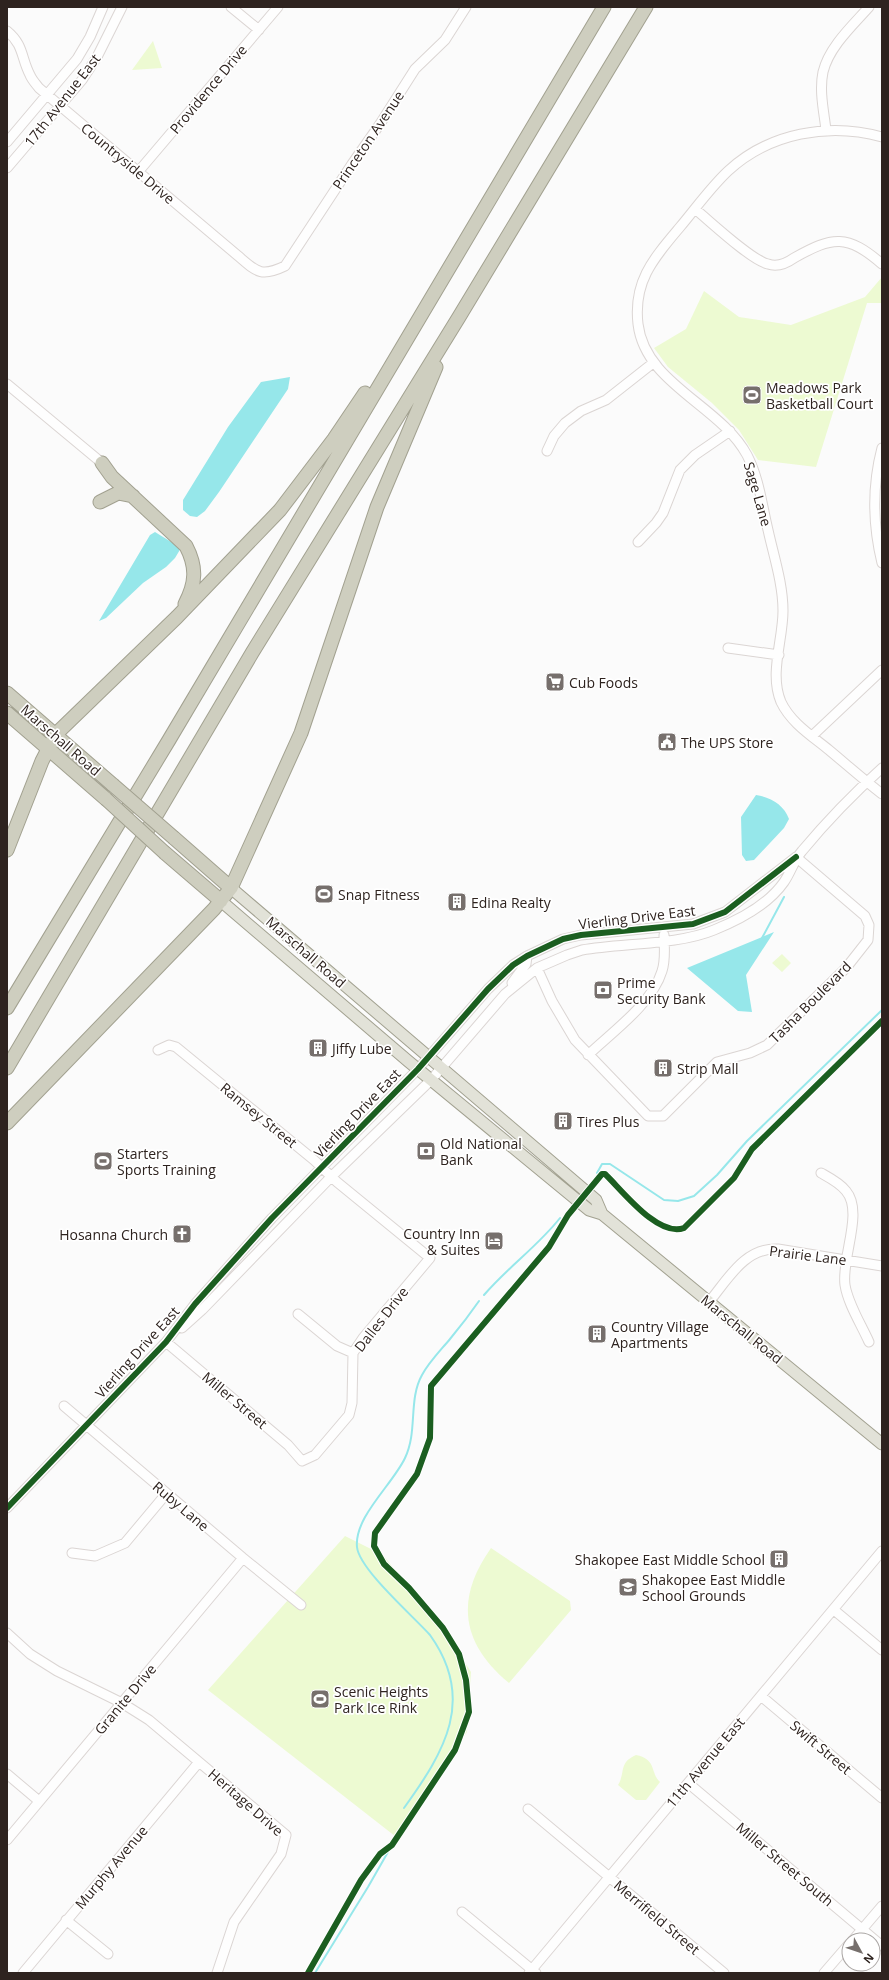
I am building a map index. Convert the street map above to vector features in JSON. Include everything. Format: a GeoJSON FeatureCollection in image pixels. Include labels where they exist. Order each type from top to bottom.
{"type":"FeatureCollection","features":[{"type":"Feature","properties":{"kind":"highway"},"geometry":{"type":"LineString","coordinates":[[7,1008],[173,733],[604,7]]}},
{"type":"Feature","properties":{"kind":"highway"},"geometry":{"type":"LineString","coordinates":[[7,1068],[252,653],[459,317],[646,7]]}},
{"type":"Feature","properties":{"kind":"highway"},"geometry":{"type":"LineString","coordinates":[[7,850],[48,749],[56,734],[177,617],[280,510],[334,439],[441,281]]}},
{"type":"Feature","properties":{"kind":"highway"},"geometry":{"type":"LineString","coordinates":[[7,1124],[221,901],[231,888],[301,733],[377,507],[421,401],[459,317]]}},
{"type":"Feature","properties":{"kind":"highway"},"geometry":{"type":"LineString","coordinates":[[102,463],[112,477],[186,546],[193,559],[195,570],[192,588],[177,617]]}},
{"type":"Feature","properties":{"kind":"highway"},"geometry":{"type":"LineString","coordinates":[[100,502],[118,494],[133,496]]}},
{"type":"Feature","properties":{"kind":"highway","name":"Marschall Road"},"geometry":{"type":"LineString","coordinates":[[7,693],[56,734],[231,888]]}},
{"type":"Feature","properties":{"kind":"highway","name":"Marschall Road"},"geometry":{"type":"LineString","coordinates":[[7,714],[221,901]]}},
{"type":"Feature","properties":{"kind":"main road","name":"Marschall Road"},"geometry":{"type":"LineString","coordinates":[[231,888],[596,1200],[602,1214]]}},
{"type":"Feature","properties":{"kind":"main road","name":"Marschall Road"},"geometry":{"type":"LineString","coordinates":[[221,901],[430,1080],[588,1210],[602,1214],[882,1444]]}},
{"type":"Feature","properties":{"kind":"street","name":"17th Avenue East"},"geometry":{"type":"LineString","coordinates":[[7,142],[77,59],[90,37],[103,7]]}},
{"type":"Feature","properties":{"kind":"street","name":"17th Avenue East"},"geometry":{"type":"LineString","coordinates":[[7,168],[60,106],[97,57],[122,7]]}},
{"type":"Feature","properties":{"kind":"street"},"geometry":{"type":"LineString","coordinates":[[231,7],[259,30]]}},
{"type":"Feature","properties":{"kind":"street","name":"Providence Drive"},"geometry":{"type":"LineString","coordinates":[[138,172],[278,7]]}},
{"type":"Feature","properties":{"kind":"street","name":"Princeton Avenue"},"geometry":{"type":"LineString","coordinates":[[271,273],[285,266],[415,69],[445,40],[466,7]]}},
{"type":"Feature","properties":{"kind":"street"},"geometry":{"type":"LineString","coordinates":[[826,130],[822,90],[823,72],[828,58],[838,43],[869,7]]}},
{"type":"Feature","properties":{"kind":"street","name":"Countryside Drive"},"geometry":{"type":"LineString","coordinates":[[7,31],[14,37],[23,53],[30,75],[39,88],[257,271],[271,273]]}},
{"type":"Feature","properties":{"kind":"street","name":"Sage Lane"},"geometry":{"type":"LineString","coordinates":[[882,137],[847,130],[826,130],[792,136],[754,153],[729,170],[658,253],[647,270],[640,286],[637,300],[638,327],[646,351],[653,363],[730,431],[744,449],[754,471],[780,584],[783,614],[776,673],[780,700],[795,722],[882,794]]}},
{"type":"Feature","properties":{"kind":"street"},"geometry":{"type":"LineString","coordinates":[[695,209],[752,255],[770,265],[787,262],[817,246],[835,241],[844,242],[863,249],[882,264]]}},
{"type":"Feature","properties":{"kind":"street"},"geometry":{"type":"LineString","coordinates":[[547,451],[554,436],[565,423],[581,412],[606,400],[653,363]]}},
{"type":"Feature","properties":{"kind":"street"},"geometry":{"type":"LineString","coordinates":[[7,384],[102,463]]}},
{"type":"Feature","properties":{"kind":"street"},"geometry":{"type":"LineString","coordinates":[[638,542],[656,523],[663,513],[680,470],[695,455],[730,431]]}},
{"type":"Feature","properties":{"kind":"street"},"geometry":{"type":"LineString","coordinates":[[882,448],[877,472],[874,513],[882,564]]}},
{"type":"Feature","properties":{"kind":"street"},"geometry":{"type":"LineString","coordinates":[[728,648],[778,655]]}},
{"type":"Feature","properties":{"kind":"street"},"geometry":{"type":"LineString","coordinates":[[812,736],[882,670]]}},
{"type":"Feature","properties":{"kind":"street","name":"Vierling Drive East"},"geometry":{"type":"LineString","coordinates":[[166,1342],[195,1304],[272,1218],[418,1069],[488,988],[513,965],[527,956],[563,939],[582,935],[693,924],[725,912],[796,857],[847,800],[882,768]]}},
{"type":"Feature","properties":{"kind":"street","name":"Vierling Drive East"},"geometry":{"type":"LineString","coordinates":[[7,1508],[166,1342],[202,1310],[332,1176],[430,1080],[505,994],[537,968],[566,955],[582,950],[687,938],[713,930],[744,916],[776,892],[784,881],[796,857]]}},
{"type":"Feature","properties":{"kind":"street","name":"Tasha Boulevard"},"geometry":{"type":"LineString","coordinates":[[537,968],[552,1001],[575,1040],[648,1116],[663,1116],[717,1062],[750,1053],[767,1045],[846,968],[868,940],[869,925],[865,916],[796,857]]}},
{"type":"Feature","properties":{"kind":"street"},"geometry":{"type":"LineString","coordinates":[[588,1055],[640,1006],[654,989],[664,962],[663,927]]}},
{"type":"Feature","properties":{"kind":"street"},"geometry":{"type":"LineString","coordinates":[[505,994],[526,964],[527,956]]}},
{"type":"Feature","properties":{"kind":"street","name":"Ramsey Street"},"geometry":{"type":"LineString","coordinates":[[158,1050],[169,1045],[176,1047],[322,1166],[430,1258]]}},
{"type":"Feature","properties":{"kind":"street"},"geometry":{"type":"LineString","coordinates":[[821,1173],[842,1186],[852,1200],[853,1218],[846,1260],[845,1285],[869,1342]]}},
{"type":"Feature","properties":{"kind":"street","name":"Prairie Lane"},"geometry":{"type":"LineString","coordinates":[[709,1302],[746,1259],[761,1250],[778,1249],[882,1266]]}},
{"type":"Feature","properties":{"kind":"street","name":"Dalles Drive"},"geometry":{"type":"LineString","coordinates":[[302,1460],[315,1455],[349,1415],[352,1403],[354,1353],[363,1338],[430,1258]]}},
{"type":"Feature","properties":{"kind":"street"},"geometry":{"type":"LineString","coordinates":[[298,1314],[337,1346],[354,1353]]}},
{"type":"Feature","properties":{"kind":"street","name":"Miller Street"},"geometry":{"type":"LineString","coordinates":[[166,1342],[288,1446],[302,1460]]}},
{"type":"Feature","properties":{"kind":"street","name":"Ruby Lane"},"geometry":{"type":"LineString","coordinates":[[64,1406],[242,1558],[301,1605]]}},
{"type":"Feature","properties":{"kind":"street"},"geometry":{"type":"LineString","coordinates":[[72,1553],[95,1556],[125,1543],[166,1494]]}},
{"type":"Feature","properties":{"kind":"street","name":"11th Avenue East"},"geometry":{"type":"LineString","coordinates":[[532,1972],[608,1877],[882,1552]]}},
{"type":"Feature","properties":{"kind":"street","name":"Granite Drive"},"geometry":{"type":"LineString","coordinates":[[7,1840],[242,1558]]}},
{"type":"Feature","properties":{"kind":"street"},"geometry":{"type":"LineString","coordinates":[[834,1610],[882,1650]]}},
{"type":"Feature","properties":{"kind":"street","name":"Heritage Drive"},"geometry":{"type":"LineString","coordinates":[[7,1633],[30,1654],[57,1671],[122,1703],[149,1720],[286,1835],[281,1854],[234,1922],[217,1973]]}},
{"type":"Feature","properties":{"kind":"street","name":"Swift Street"},"geometry":{"type":"LineString","coordinates":[[761,1696],[882,1798]]}},
{"type":"Feature","properties":{"kind":"street","name":"Murphy Avenue"},"geometry":{"type":"LineString","coordinates":[[23,1973],[199,1762]]}},
{"type":"Feature","properties":{"kind":"street"},"geometry":{"type":"LineString","coordinates":[[7,1774],[39,1801]]}},
{"type":"Feature","properties":{"kind":"street","name":"Miller Street South"},"geometry":{"type":"LineString","coordinates":[[688,1783],[882,1946]]}},
{"type":"Feature","properties":{"kind":"street","name":"Merrifield Street"},"geometry":{"type":"LineString","coordinates":[[528,1809],[724,1973]]}},
{"type":"Feature","properties":{"kind":"street"},"geometry":{"type":"LineString","coordinates":[[860,1932],[882,1906]]}},
{"type":"Feature","properties":{"kind":"street"},"geometry":{"type":"LineString","coordinates":[[462,1912],[532,1972]]}},
{"type":"Feature","properties":{"kind":"street"},"geometry":{"type":"LineString","coordinates":[[66,1920],[108,1954]]}},
{"type":"Feature","properties":{"kind":"street"},"geometry":{"type":"LineString","coordinates":[[824,1973],[841,1953]]}},
{"type":"Feature","properties":{"kind":"green space"},"geometry":{"type":"Polygon","coordinates":[[[153,41],[162,68],[132,70],[153,41]]]}},
{"type":"Feature","properties":{"kind":"green space"},"geometry":{"type":"Polygon","coordinates":[[[882,277],[882,303],[867,303],[816,467],[758,460],[739,430],[712,403],[668,367],[654,348],[686,329],[704,291],[739,317],[791,325],[865,297],[882,277]]]}},
{"type":"Feature","properties":{"kind":"green space"},"geometry":{"type":"Polygon","coordinates":[[[782,954],[791,963],[782,972],[772,963],[782,954]]]}},
{"type":"Feature","properties":{"kind":"green space"},"geometry":{"type":"Polygon","coordinates":[[[345,1536],[383,1555],[443,1628],[471,1672],[467,1732],[400,1840],[208,1690],[345,1536]]]}},
{"type":"Feature","properties":{"kind":"green space"},"geometry":{"type":"Polygon","coordinates":[[[491,1548],[570,1601],[571,1610],[509,1683],[493,1668],[481,1652],[473,1636],[468,1620],[468,1603],[472,1585],[479,1567],[491,1548]]]}},
{"type":"Feature","properties":{"kind":"green space"},"geometry":{"type":"Polygon","coordinates":[[[636,1755],[643,1757],[650,1763],[660,1782],[646,1800],[636,1800],[618,1785],[623,1768],[627,1761],[636,1755]]]}},
{"type":"Feature","properties":{"kind":"water"},"geometry":{"type":"Polygon","coordinates":[[[290,377],[288,389],[219,492],[205,511],[197,517],[190,516],[183,510],[183,500],[228,427],[261,382],[290,377]]]}},
{"type":"Feature","properties":{"kind":"water"},"geometry":{"type":"Polygon","coordinates":[[[155,532],[181,548],[175,558],[166,567],[143,583],[106,618],[99,621],[150,535],[155,532]]]}},
{"type":"Feature","properties":{"kind":"water"},"geometry":{"type":"Polygon","coordinates":[[[756,795],[776,802],[784,810],[789,819],[784,828],[754,860],[746,861],[742,855],[741,817],[756,795]]]}},
{"type":"Feature","properties":{"kind":"water"},"geometry":{"type":"Polygon","coordinates":[[[774,932],[746,975],[752,1012],[738,1011],[687,968],[774,932]]]}},
{"type":"Feature","properties":{"kind":"waterway"},"geometry":{"type":"LineString","coordinates":[[762,938],[784,897]]}},
{"type":"Feature","properties":{"kind":"waterway"},"geometry":{"type":"LineString","coordinates":[[597,1173],[602,1164],[610,1164],[664,1200],[678,1201],[694,1196],[717,1175],[747,1141],[882,1010]]}},
{"type":"Feature","properties":{"kind":"waterway"},"geometry":{"type":"LineString","coordinates":[[484,1295],[542,1238],[560,1218]]}},
{"type":"Feature","properties":{"kind":"waterway"},"geometry":{"type":"LineString","coordinates":[[404,1808],[432,1766],[450,1724],[453,1703],[451,1681],[444,1658],[430,1635],[376,1580],[367,1567],[360,1556],[357,1547],[358,1536],[368,1513],[399,1468],[409,1448],[415,1395],[422,1375],[431,1361],[469,1316],[479,1301]]}},
{"type":"Feature","properties":{"kind":"waterway"},"geometry":{"type":"LineString","coordinates":[[315,1973],[388,1852]]}},
{"type":"Feature","properties":{"kind":"cycle path"},"geometry":{"type":"LineString","coordinates":[[7,1508],[166,1342],[195,1304],[272,1218],[418,1069],[488,989],[513,965],[527,956],[563,939],[581,935],[693,924],[725,912],[796,857]]}},
{"type":"Feature","properties":{"kind":"cycle path"},"geometry":{"type":"LineString","coordinates":[[308,1973],[361,1880],[380,1854],[392,1845],[455,1750],[469,1712],[466,1680],[459,1654],[443,1628],[409,1588],[384,1564],[374,1546],[375,1533],[417,1474],[430,1438],[431,1386],[549,1247],[568,1215],[602,1174],[605,1174],[630,1200],[652,1219],[663,1226],[674,1229],[684,1228],[734,1178],[752,1149],[882,1021]]}},
{"type":"Feature","properties":{"kind":"place","name":"Meadows Park Basketball Court"},"geometry":{"type":"Point","coordinates":[752,395]}},
{"type":"Feature","properties":{"kind":"place","name":"Cub Foods"},"geometry":{"type":"Point","coordinates":[555,682]}},
{"type":"Feature","properties":{"kind":"place","name":"The UPS Store"},"geometry":{"type":"Point","coordinates":[667,742]}},
{"type":"Feature","properties":{"kind":"place","name":"Snap Fitness"},"geometry":{"type":"Point","coordinates":[324,894]}},
{"type":"Feature","properties":{"kind":"place","name":"Edina Realty"},"geometry":{"type":"Point","coordinates":[457,902]}},
{"type":"Feature","properties":{"kind":"place","name":"Prime Security Bank"},"geometry":{"type":"Point","coordinates":[603,990]}},
{"type":"Feature","properties":{"kind":"place","name":"Jiffy Lube"},"geometry":{"type":"Point","coordinates":[318,1048]}},
{"type":"Feature","properties":{"kind":"place","name":"Strip Mall"},"geometry":{"type":"Point","coordinates":[663,1068]}},
{"type":"Feature","properties":{"kind":"place","name":"Tires Plus"},"geometry":{"type":"Point","coordinates":[563,1121]}},
{"type":"Feature","properties":{"kind":"place","name":"Old National Bank"},"geometry":{"type":"Point","coordinates":[426,1151]}},
{"type":"Feature","properties":{"kind":"place","name":"Starters Sports Training"},"geometry":{"type":"Point","coordinates":[103,1161]}},
{"type":"Feature","properties":{"kind":"place","name":"Hosanna Church"},"geometry":{"type":"Point","coordinates":[182,1234]}},
{"type":"Feature","properties":{"kind":"place","name":"Country Inn & Suites"},"geometry":{"type":"Point","coordinates":[494,1241]}},
{"type":"Feature","properties":{"kind":"place","name":"Country Village Apartments"},"geometry":{"type":"Point","coordinates":[597,1334]}},
{"type":"Feature","properties":{"kind":"place","name":"Shakopee East Middle School"},"geometry":{"type":"Point","coordinates":[779,1559]}},
{"type":"Feature","properties":{"kind":"place","name":"Shakopee East Middle School Grounds"},"geometry":{"type":"Point","coordinates":[628,1587]}},
{"type":"Feature","properties":{"kind":"place","name":"Scenic Heights Park Ice Rink"},"geometry":{"type":"Point","coordinates":[320,1699]}}]}
